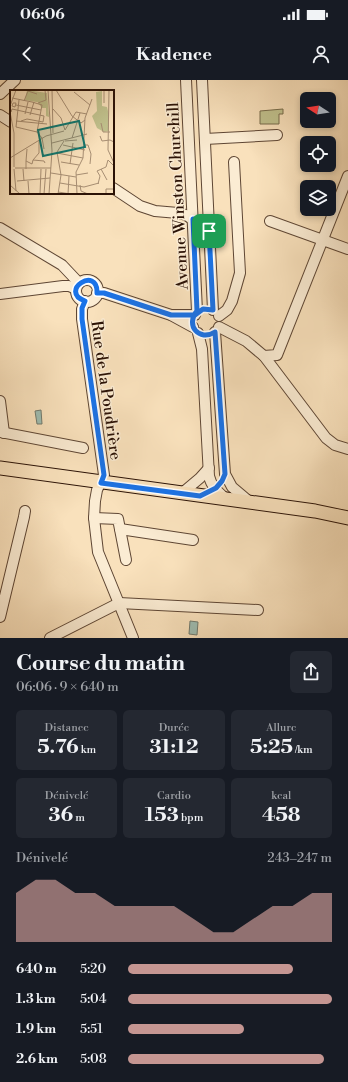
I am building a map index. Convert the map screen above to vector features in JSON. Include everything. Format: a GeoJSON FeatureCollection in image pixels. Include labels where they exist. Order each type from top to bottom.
{"type":"FeatureCollection","features":[{"type":"Feature","properties":{"kind":"main road"},"geometry":{"type":"LineString","coordinates":[[0,468],[181,494],[315,511],[348,518]]}},
{"type":"Feature","properties":{"kind":"street"},"geometry":{"type":"LineString","coordinates":[[0,94],[15,80]]}},
{"type":"Feature","properties":{"kind":"street","name":"Avenue Winston Churchill"},"geometry":{"type":"LineString","coordinates":[[186,80],[196,313]]}},
{"type":"Feature","properties":{"kind":"street","name":"Avenue Winston Churchill"},"geometry":{"type":"LineString","coordinates":[[202,80],[209,231],[216,313]]}},
{"type":"Feature","properties":{"kind":"street"},"geometry":{"type":"LineString","coordinates":[[0,115],[10,121]]}},
{"type":"Feature","properties":{"kind":"street"},"geometry":{"type":"LineString","coordinates":[[205,139],[278,135]]}},
{"type":"Feature","properties":{"kind":"street"},"geometry":{"type":"LineString","coordinates":[[171,315],[196,313],[203,309],[216,313],[227,310],[232,301],[240,273],[234,162]]}},
{"type":"Feature","properties":{"kind":"street"},"geometry":{"type":"LineString","coordinates":[[277,374],[277,355],[348,176]]}},
{"type":"Feature","properties":{"kind":"street"},"geometry":{"type":"LineString","coordinates":[[114,189],[140,206],[155,212],[178,213],[193,219],[209,231]]}},
{"type":"Feature","properties":{"kind":"street"},"geometry":{"type":"LineString","coordinates":[[178,213],[192,199]]}},
{"type":"Feature","properties":{"kind":"street"},"geometry":{"type":"LineString","coordinates":[[270,221],[348,249]]}},
{"type":"Feature","properties":{"kind":"street"},"geometry":{"type":"LineString","coordinates":[[0,228],[62,265],[77,286],[77,296],[85,301],[91,300],[97,293],[96,286],[91,281],[84,280],[77,286],[63,286],[0,294]]}},
{"type":"Feature","properties":{"kind":"street"},"geometry":{"type":"LineString","coordinates":[[97,293],[104,293],[171,315],[206,336],[217,330],[246,341],[264,356],[326,438],[336,445],[348,449]]}},
{"type":"Feature","properties":{"kind":"street","name":"Rue de la Poudrière"},"geometry":{"type":"LineString","coordinates":[[85,301],[82,308],[82,319],[104,475],[94,501],[94,518],[98,552],[133,638]]}},
{"type":"Feature","properties":{"kind":"street"},"geometry":{"type":"LineString","coordinates":[[196,313],[192,320],[202,349],[210,481],[215,489],[226,499]]}},
{"type":"Feature","properties":{"kind":"street"},"geometry":{"type":"LineString","coordinates":[[216,313],[220,323],[217,330],[225,474],[232,487],[251,503]]}},
{"type":"Feature","properties":{"kind":"street"},"geometry":{"type":"LineString","coordinates":[[264,356],[277,355]]}},
{"type":"Feature","properties":{"kind":"street"},"geometry":{"type":"LineString","coordinates":[[0,401],[2,433],[83,448]]}},
{"type":"Feature","properties":{"kind":"street"},"geometry":{"type":"LineString","coordinates":[[181,494],[200,478],[209,468]]}},
{"type":"Feature","properties":{"kind":"street"},"geometry":{"type":"LineString","coordinates":[[200,496],[215,489],[222,481],[225,474]]}},
{"type":"Feature","properties":{"kind":"street"},"geometry":{"type":"LineString","coordinates":[[0,617],[25,511]]}},
{"type":"Feature","properties":{"kind":"street"},"geometry":{"type":"LineString","coordinates":[[94,518],[118,518],[126,560]]}},
{"type":"Feature","properties":{"kind":"street"},"geometry":{"type":"LineString","coordinates":[[120,529],[193,540]]}},
{"type":"Feature","properties":{"kind":"street"},"geometry":{"type":"LineString","coordinates":[[50,638],[119,603],[258,610]]}},
{"type":"Feature","properties":{"kind":"green space"},"geometry":{"type":"Polygon","coordinates":[[[283,109],[283,114],[279,114],[279,124],[260,124],[260,111],[283,109]]]}},
{"type":"Feature","properties":{"kind":"water"},"geometry":{"type":"Polygon","coordinates":[[[41,410],[42,424],[37,424],[35,411],[41,410]]]}},
{"type":"Feature","properties":{"kind":"water"},"geometry":{"type":"Polygon","coordinates":[[[190,621],[198,622],[197,635],[189,634],[190,621]]]}},
{"type":"Feature","properties":{"kind":"route"},"geometry":{"type":"LineString","coordinates":[[209,231],[193,219],[197,311],[195,315],[192,320],[193,327],[201,335],[211,335],[215,332],[225,474],[222,481],[216,488],[200,496],[101,483],[104,475],[82,319],[82,308],[85,301],[77,296],[77,286],[84,280],[88,280],[94,283],[97,293],[104,293],[171,315],[195,315],[197,311],[203,309],[209,308],[213,310],[209,231]]}}]}
